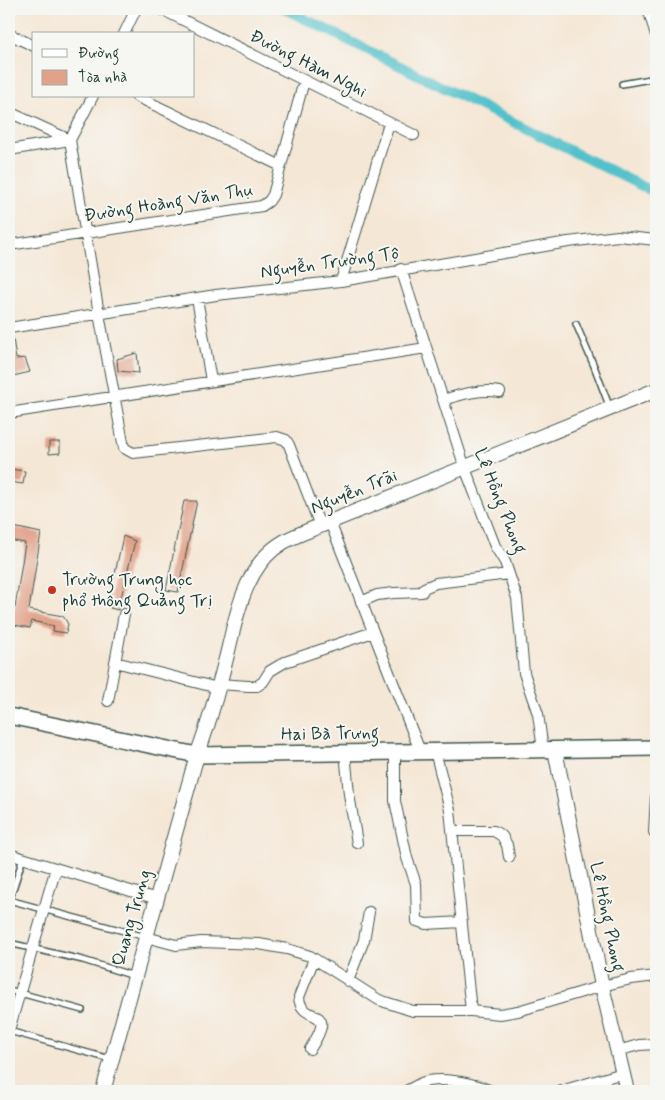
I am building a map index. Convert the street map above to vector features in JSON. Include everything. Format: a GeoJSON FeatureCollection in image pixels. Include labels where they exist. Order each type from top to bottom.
{"type":"FeatureCollection","features":[{"type":"Feature","properties":{"kind":"main road","name":"Hai Bà Trưng"},"geometry":{"type":"LineString","coordinates":[[9,716],[197,754],[656,748]]}},
{"type":"Feature","properties":{"kind":"street"},"geometry":{"type":"LineString","coordinates":[[125,32],[136,9]]}},
{"type":"Feature","properties":{"kind":"street","name":"Đường Hàm Nghi"},"geometry":{"type":"LineString","coordinates":[[160,9],[414,135]]}},
{"type":"Feature","properties":{"kind":"street"},"geometry":{"type":"LineString","coordinates":[[648,9],[656,35]]}},
{"type":"Feature","properties":{"kind":"street"},"geometry":{"type":"LineString","coordinates":[[9,34],[32,45]]}},
{"type":"Feature","properties":{"kind":"street","name":"Đường Hoàng Văn Thụ"},"geometry":{"type":"LineString","coordinates":[[9,245],[262,206],[269,202],[273,195],[304,81]]}},
{"type":"Feature","properties":{"kind":"street"},"geometry":{"type":"LineString","coordinates":[[92,98],[70,140],[122,445],[129,452],[277,438],[286,440],[361,602],[420,751]]}},
{"type":"Feature","properties":{"kind":"street"},"geometry":{"type":"LineString","coordinates":[[140,98],[282,166]]}},
{"type":"Feature","properties":{"kind":"street"},"geometry":{"type":"LineString","coordinates":[[9,112],[70,140]]}},
{"type":"Feature","properties":{"kind":"street"},"geometry":{"type":"LineString","coordinates":[[341,281],[389,123]]}},
{"type":"Feature","properties":{"kind":"street"},"geometry":{"type":"LineString","coordinates":[[9,150],[70,140]]}},
{"type":"Feature","properties":{"kind":"street","name":"Nguyễn Trường Tộ"},"geometry":{"type":"LineString","coordinates":[[9,328],[197,298],[341,281],[401,269],[568,242],[618,236],[656,240]]}},
{"type":"Feature","properties":{"kind":"street","name":"Lê Hồng Phong"},"geometry":{"type":"LineString","coordinates":[[401,269],[465,468],[495,546],[505,562],[517,598],[524,673],[549,750],[627,1091]]}},
{"type":"Feature","properties":{"kind":"street"},"geometry":{"type":"LineString","coordinates":[[197,298],[211,381]]}},
{"type":"Feature","properties":{"kind":"street"},"geometry":{"type":"LineString","coordinates":[[9,413],[426,348]]}},
{"type":"Feature","properties":{"kind":"street"},"geometry":{"type":"LineString","coordinates":[[443,400],[470,392],[490,390],[500,392]]}},
{"type":"Feature","properties":{"kind":"street","name":"Nguyễn Trãi"},"geometry":{"type":"LineString","coordinates":[[197,754],[208,726],[236,619],[247,586],[266,556],[280,543],[656,390]]}},
{"type":"Feature","properties":{"kind":"street"},"geometry":{"type":"LineString","coordinates":[[361,602],[377,595],[422,592],[424,588],[436,583],[509,574]]}},
{"type":"Feature","properties":{"kind":"street"},"geometry":{"type":"LineString","coordinates":[[108,701],[124,614]]}},
{"type":"Feature","properties":{"kind":"street"},"geometry":{"type":"LineString","coordinates":[[115,662],[218,686],[257,686],[263,682],[270,671],[285,662],[373,632]]}},
{"type":"Feature","properties":{"kind":"street"},"geometry":{"type":"LineString","coordinates":[[395,751],[396,801],[407,858],[416,884],[417,921],[426,924],[462,922]]}},
{"type":"Feature","properties":{"kind":"street"},"geometry":{"type":"LineString","coordinates":[[435,751],[450,810],[471,1011]]}},
{"type":"Feature","properties":{"kind":"street"},"geometry":{"type":"LineString","coordinates":[[345,752],[348,794],[357,842]]}},
{"type":"Feature","properties":{"kind":"street","name":"Quang Trung"},"geometry":{"type":"LineString","coordinates":[[103,1091],[197,754]]}},
{"type":"Feature","properties":{"kind":"street"},"geometry":{"type":"LineString","coordinates":[[656,797],[654,832],[656,832]]}},
{"type":"Feature","properties":{"kind":"street"},"geometry":{"type":"LineString","coordinates":[[452,831],[494,831],[502,836],[507,845],[509,857]]}},
{"type":"Feature","properties":{"kind":"street"},"geometry":{"type":"LineString","coordinates":[[9,854],[157,899]]}},
{"type":"Feature","properties":{"kind":"street"},"geometry":{"type":"LineString","coordinates":[[9,1031],[56,868]]}},
{"type":"Feature","properties":{"kind":"street"},"geometry":{"type":"LineString","coordinates":[[348,981],[364,940],[369,912]]}},
{"type":"Feature","properties":{"kind":"street"},"geometry":{"type":"LineString","coordinates":[[146,937],[176,945],[201,942],[259,944],[287,949],[314,959],[379,1000],[413,1011],[471,1011],[500,1014],[518,1011],[602,986],[631,979],[656,976]]}},
{"type":"Feature","properties":{"kind":"street"},"geometry":{"type":"LineString","coordinates":[[310,1049],[321,1033],[322,1024],[318,1018],[302,1007],[299,997],[314,959]]}},
{"type":"Feature","properties":{"kind":"street"},"geometry":{"type":"LineString","coordinates":[[618,1051],[639,1045],[656,1044]]}},
{"type":"Feature","properties":{"kind":"street"},"geometry":{"type":"LineString","coordinates":[[561,1091],[623,1073]]}},
{"type":"Feature","properties":{"kind":"street"},"geometry":{"type":"LineString","coordinates":[[406,1091],[427,1081],[454,1081],[480,1086],[492,1091]]}},
{"type":"Feature","properties":{"kind":"lane"},"geometry":{"type":"LineString","coordinates":[[622,84],[656,78]]}},
{"type":"Feature","properties":{"kind":"lane"},"geometry":{"type":"LineString","coordinates":[[576,324],[610,409]]}},
{"type":"Feature","properties":{"kind":"lane"},"geometry":{"type":"LineString","coordinates":[[23,858],[9,901],[146,937]]}},
{"type":"Feature","properties":{"kind":"lane"},"geometry":{"type":"LineString","coordinates":[[9,943],[83,960],[135,977]]}},
{"type":"Feature","properties":{"kind":"lane"},"geometry":{"type":"LineString","coordinates":[[9,990],[82,1010]]}},
{"type":"Feature","properties":{"kind":"lane"},"geometry":{"type":"LineString","coordinates":[[9,1031],[112,1059]]}},
{"type":"Feature","properties":{"kind":"building"},"geometry":{"type":"Polygon","coordinates":[[[13,338],[16,359],[25,358],[30,372],[9,377],[9,339],[13,338]]]}},
{"type":"Feature","properties":{"kind":"building"},"geometry":{"type":"Polygon","coordinates":[[[137,353],[139,373],[118,371],[117,359],[137,353]]]}},
{"type":"Feature","properties":{"kind":"building"},"geometry":{"type":"Polygon","coordinates":[[[49,442],[60,442],[60,453],[49,454],[49,442]]]}},
{"type":"Feature","properties":{"kind":"building"},"geometry":{"type":"Polygon","coordinates":[[[9,469],[25,471],[23,484],[9,482],[9,469]]]}},
{"type":"Feature","properties":{"kind":"building"},"geometry":{"type":"Polygon","coordinates":[[[184,501],[197,501],[178,592],[166,590],[184,501]]]}},
{"type":"Feature","properties":{"kind":"building"},"geometry":{"type":"Polygon","coordinates":[[[9,526],[41,533],[29,610],[63,616],[68,624],[66,633],[53,631],[54,626],[32,621],[30,628],[9,624],[9,607],[15,608],[25,543],[9,540],[9,526]]]}},
{"type":"Feature","properties":{"kind":"building"},"geometry":{"type":"Polygon","coordinates":[[[123,536],[135,541],[118,610],[110,608],[113,597],[110,597],[123,536]]]}},
{"type":"Feature","properties":{"kind":"waterway"},"geometry":{"type":"LineString","coordinates":[[285,9],[656,193]]}},
{"type":"Feature","properties":{"kind":"place","name":"Trường Trung học phổ thông Quảng Trị"},"geometry":{"type":"Point","coordinates":[52,590]}}]}
